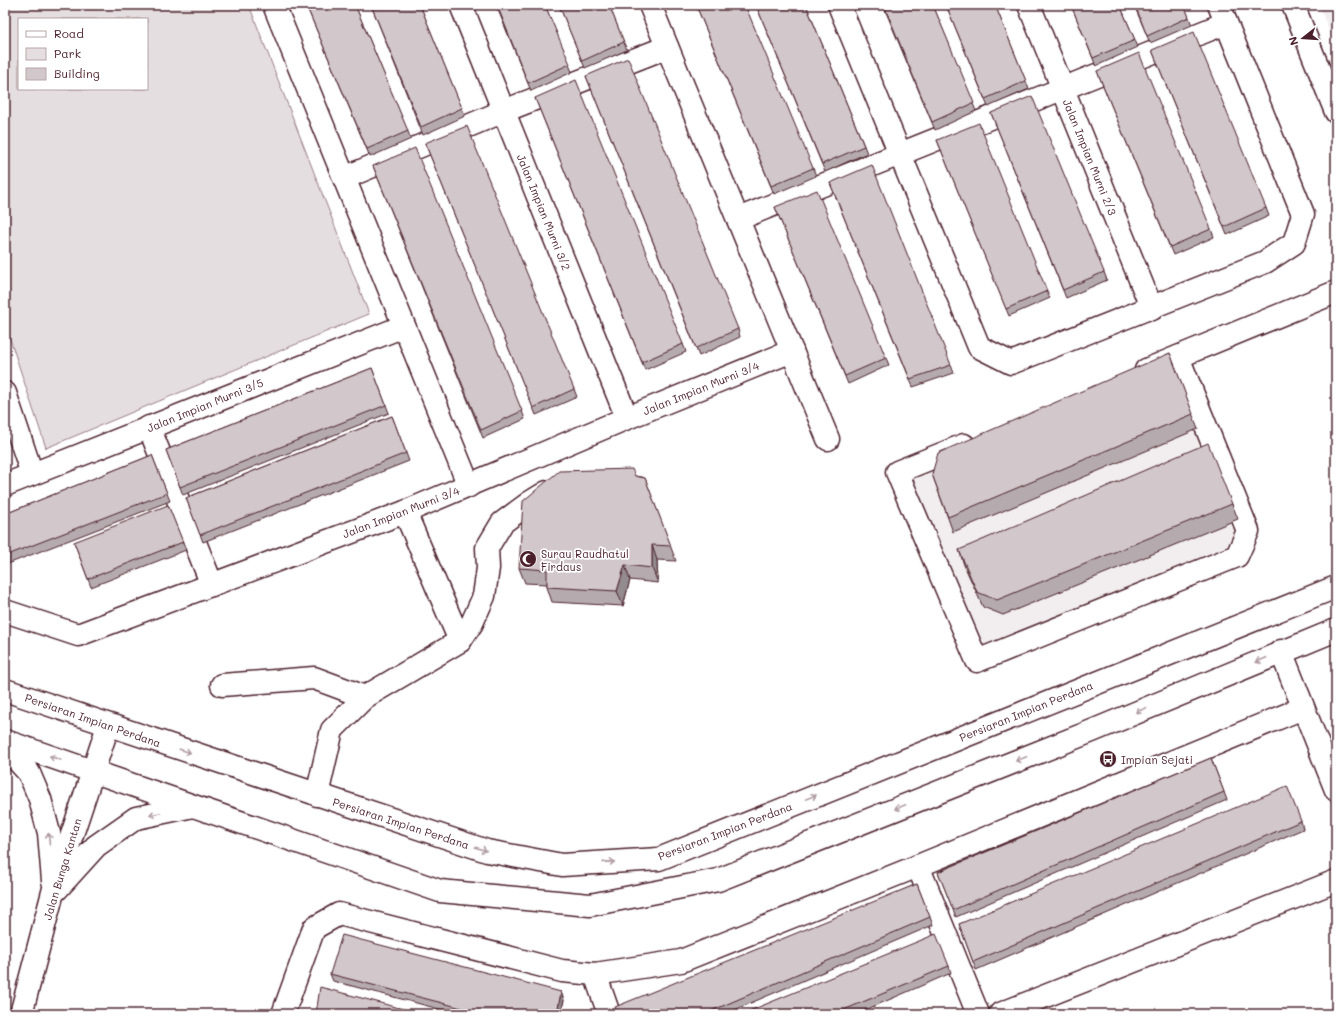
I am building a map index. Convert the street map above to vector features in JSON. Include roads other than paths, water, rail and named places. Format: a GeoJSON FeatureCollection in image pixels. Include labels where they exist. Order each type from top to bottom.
{"type":"FeatureCollection","features":[{"type":"Feature","properties":{"kind":"street"},"geometry":{"type":"LineString","coordinates":[[274,5],[469,486]]}},
{"type":"Feature","properties":{"kind":"street","name":"Jalan Impian Murni 3/2"},"geometry":{"type":"LineString","coordinates":[[461,5],[627,418]]}},
{"type":"Feature","properties":{"kind":"street"},"geometry":{"type":"LineString","coordinates":[[650,5],[828,439]]}},
{"type":"Feature","properties":{"kind":"street"},"geometry":{"type":"LineString","coordinates":[[738,219],[900,154],[1063,90],[1223,14],[1303,214],[1294,243],[1265,262],[1152,309],[1011,363],[979,347],[900,154],[838,5]]}},
{"type":"Feature","properties":{"kind":"street","name":"Jalan Impian Murni 2/3"},"geometry":{"type":"LineString","coordinates":[[1028,5],[1152,309]]}},
{"type":"Feature","properties":{"kind":"street"},"geometry":{"type":"LineString","coordinates":[[1293,5],[1336,112]]}},
{"type":"Feature","properties":{"kind":"street"},"geometry":{"type":"LineString","coordinates":[[344,178],[504,112],[668,47]]}},
{"type":"Feature","properties":{"kind":"street"},"geometry":{"type":"LineString","coordinates":[[1127,378],[1336,292]]}},
{"type":"Feature","properties":{"kind":"street","name":"Jalan Impian Murni 3/5"},"geometry":{"type":"LineString","coordinates":[[5,485],[404,326]]}},
{"type":"Feature","properties":{"kind":"street","name":"Jalan Impian Murni 3/4"},"geometry":{"type":"LineString","coordinates":[[5,611],[78,635],[405,512],[627,418],[792,351]]}},
{"type":"Feature","properties":{"kind":"street"},"geometry":{"type":"LineString","coordinates":[[983,437],[897,472],[977,661],[1238,556],[1248,531],[1178,357]]}},
{"type":"Feature","properties":{"kind":"street"},"geometry":{"type":"LineString","coordinates":[[5,393],[32,474]]}},
{"type":"Feature","properties":{"kind":"street"},"geometry":{"type":"LineString","coordinates":[[149,428],[212,584]]}},
{"type":"Feature","properties":{"kind":"street"},"geometry":{"type":"LineString","coordinates":[[316,795],[332,730],[365,697],[460,641],[472,623],[484,596],[488,568],[487,548],[502,524],[529,503],[554,488]]}},
{"type":"Feature","properties":{"kind":"street"},"geometry":{"type":"LineString","coordinates":[[405,512],[460,641]]}},
{"type":"Feature","properties":{"kind":"street","name":"Persiaran Impian Perdana"},"geometry":{"type":"LineString","coordinates":[[5,690],[108,726],[487,851],[562,865],[659,859],[1336,587]]}},
{"type":"Feature","properties":{"kind":"street"},"geometry":{"type":"LineString","coordinates":[[5,741],[440,891],[590,905],[718,880],[1092,731],[1336,630]]}},
{"type":"Feature","properties":{"kind":"street"},"geometry":{"type":"LineString","coordinates":[[1281,652],[1336,790]]}},
{"type":"Feature","properties":{"kind":"street"},"geometry":{"type":"LineString","coordinates":[[222,685],[314,678],[365,697]]}},
{"type":"Feature","properties":{"kind":"street"},"geometry":{"type":"LineString","coordinates":[[283,1014],[314,928],[339,914],[562,971],[596,974],[681,961],[918,866],[1303,708]]}},
{"type":"Feature","properties":{"kind":"street","name":"Jalan Bunga Kantan"},"geometry":{"type":"LineString","coordinates":[[21,1014],[54,892],[92,771],[108,726]]}},
{"type":"Feature","properties":{"kind":"street"},"geometry":{"type":"LineString","coordinates":[[5,747],[29,773],[40,799],[49,833],[54,892]]}},
{"type":"Feature","properties":{"kind":"street"},"geometry":{"type":"LineString","coordinates":[[54,892],[96,846],[136,818],[193,806]]}},
{"type":"Feature","properties":{"kind":"street"},"geometry":{"type":"LineString","coordinates":[[918,866],[978,1014]]}},
{"type":"Feature","properties":{"kind":"street"},"geometry":{"type":"LineString","coordinates":[[1000,1014],[1336,881]]}},
{"type":"Feature","properties":{"kind":"street"},"geometry":{"type":"LineString","coordinates":[[596,974],[609,1014]]}},
{"type":"Feature","properties":{"kind":"place","name":"Surau Raudhatul Firdaus"},"geometry":{"type":"Point","coordinates":[528,559]}},
{"type":"Feature","properties":{"kind":"place","name":"Impian Sejati"},"geometry":{"type":"Point","coordinates":[1108,759]}}]}
